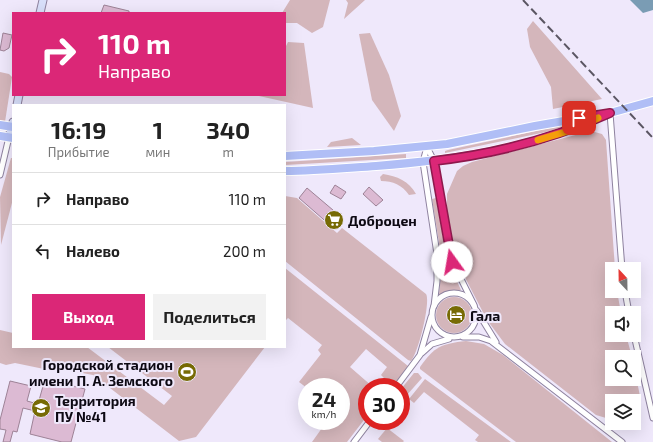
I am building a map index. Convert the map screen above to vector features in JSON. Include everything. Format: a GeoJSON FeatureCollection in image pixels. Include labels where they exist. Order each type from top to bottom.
{"type":"FeatureCollection","features":[{"type":"Feature","properties":{"kind":"main road"},"geometry":{"type":"LineString","coordinates":[[286,156],[427,147],[610,113],[653,101]]}},
{"type":"Feature","properties":{"kind":"main road"},"geometry":{"type":"LineString","coordinates":[[286,171],[423,162],[468,156],[554,136],[575,129],[610,113]]}},
{"type":"Feature","properties":{"kind":"main road"},"geometry":{"type":"LineString","coordinates":[[0,125],[12,125]]}},
{"type":"Feature","properties":{"kind":"main road"},"geometry":{"type":"LineString","coordinates":[[0,136],[11,138]]}},
{"type":"Feature","properties":{"kind":"street"},"geometry":{"type":"LineString","coordinates":[[40,12],[43,0]]}},
{"type":"Feature","properties":{"kind":"street"},"geometry":{"type":"LineString","coordinates":[[610,113],[621,262]]}},
{"type":"Feature","properties":{"kind":"street"},"geometry":{"type":"LineString","coordinates":[[0,175],[11,138]]}},
{"type":"Feature","properties":{"kind":"street"},"geometry":{"type":"LineString","coordinates":[[427,147],[434,161],[452,262],[488,331],[501,347]]}},
{"type":"Feature","properties":{"kind":"street"},"geometry":{"type":"LineString","coordinates":[[420,355],[432,315],[437,281],[437,254],[423,162],[427,147]]}},
{"type":"Feature","properties":{"kind":"street"},"geometry":{"type":"LineString","coordinates":[[434,306],[439,299],[446,294],[455,293],[464,295],[475,307],[475,324],[470,332],[463,337]]}},
{"type":"Feature","properties":{"kind":"street"},"geometry":{"type":"LineString","coordinates":[[432,315],[433,324],[438,332],[453,338]]}},
{"type":"Feature","properties":{"kind":"street"},"geometry":{"type":"LineString","coordinates":[[403,378],[420,355],[436,342],[463,337],[485,338],[501,347],[622,442]]}},
{"type":"Feature","properties":{"kind":"street"},"geometry":{"type":"LineString","coordinates":[[636,342],[653,418]]}},
{"type":"Feature","properties":{"kind":"street"},"geometry":{"type":"LineString","coordinates":[[354,442],[363,430]]}},
{"type":"Feature","properties":{"kind":"shaded area"},"geometry":{"type":"Polygon","coordinates":[[[290,0],[330,0],[323,27],[312,33],[297,23],[286,23],[286,12],[283,12],[290,0]]]}},
{"type":"Feature","properties":{"kind":"shaded area"},"geometry":{"type":"Polygon","coordinates":[[[346,0],[365,0],[344,19],[348,3],[346,0]]]}},
{"type":"Feature","properties":{"kind":"shaded area"},"geometry":{"type":"Polygon","coordinates":[[[533,21],[602,99],[553,109],[551,87],[530,47],[527,29],[533,21]]]}},
{"type":"Feature","properties":{"kind":"shaded area"},"geometry":{"type":"Polygon","coordinates":[[[370,33],[389,75],[401,116],[394,131],[372,100],[359,34],[370,33]]]}},
{"type":"Feature","properties":{"kind":"shaded area"},"geometry":{"type":"Polygon","coordinates":[[[288,42],[304,43],[313,108],[259,96],[286,96],[286,46],[288,42]]]}},
{"type":"Feature","properties":{"kind":"shaded area"},"geometry":{"type":"Polygon","coordinates":[[[0,72],[9,74],[12,77],[5,122],[0,121],[0,72]]]}},
{"type":"Feature","properties":{"kind":"shaded area"},"geometry":{"type":"Polygon","coordinates":[[[564,125],[565,128],[445,153],[445,151],[448,150],[564,125]]]}},
{"type":"Feature","properties":{"kind":"shaded area"},"geometry":{"type":"Polygon","coordinates":[[[591,131],[602,134],[606,140],[615,262],[605,262],[605,298],[618,298],[620,306],[605,306],[605,342],[628,342],[630,350],[605,350],[605,386],[638,386],[640,394],[605,394],[605,418],[596,415],[505,344],[487,320],[459,266],[451,239],[447,213],[447,194],[457,171],[463,166],[472,162],[591,131]]]}},
{"type":"Feature","properties":{"kind":"shaded area"},"geometry":{"type":"Polygon","coordinates":[[[352,138],[361,145],[327,147],[331,142],[352,138]]]}},
{"type":"Feature","properties":{"kind":"shaded area"},"geometry":{"type":"Polygon","coordinates":[[[406,154],[406,158],[286,165],[286,162],[406,154]]]}},
{"type":"Feature","properties":{"kind":"shaded area"},"geometry":{"type":"Polygon","coordinates":[[[12,158],[12,203],[1,245],[0,197],[12,158]]]}},
{"type":"Feature","properties":{"kind":"shaded area"},"geometry":{"type":"Polygon","coordinates":[[[383,174],[393,176],[406,182],[416,194],[409,195],[397,184],[381,181],[380,177],[383,174]]]}},
{"type":"Feature","properties":{"kind":"shaded area"},"geometry":{"type":"Polygon","coordinates":[[[286,196],[297,198],[337,233],[342,228],[426,294],[427,307],[423,328],[414,356],[411,361],[286,262],[286,196]]]}},
{"type":"Feature","properties":{"kind":"shaded area"},"geometry":{"type":"Polygon","coordinates":[[[436,198],[447,260],[461,290],[448,291],[439,295],[442,261],[432,199],[436,198]]]}},
{"type":"Feature","properties":{"kind":"shaded area"},"geometry":{"type":"Polygon","coordinates":[[[286,269],[408,366],[399,378],[384,378],[381,375],[387,367],[366,349],[350,367],[363,378],[358,378],[358,428],[347,442],[312,442],[321,430],[350,430],[350,378],[302,378],[321,354],[318,350],[322,345],[288,318],[286,320],[286,269]]]}},
{"type":"Feature","properties":{"kind":"shaded area"},"geometry":{"type":"Polygon","coordinates":[[[458,297],[467,302],[471,308],[471,322],[467,328],[458,333],[450,333],[441,328],[437,322],[436,311],[441,302],[447,298],[458,297]]]}},
{"type":"Feature","properties":{"kind":"shaded area"},"geometry":{"type":"Polygon","coordinates":[[[0,330],[12,333],[12,348],[88,348],[164,405],[172,396],[109,348],[264,348],[196,437],[179,441],[93,375],[61,369],[44,369],[15,363],[6,365],[0,363],[0,330]]]}},
{"type":"Feature","properties":{"kind":"shaded area"},"geometry":{"type":"Polygon","coordinates":[[[466,341],[484,344],[503,355],[612,442],[516,442],[420,369],[430,354],[439,347],[450,343],[466,341]]]}},
{"type":"Feature","properties":{"kind":"shaded area"},"geometry":{"type":"Polygon","coordinates":[[[414,373],[418,373],[422,378],[410,392],[410,378],[414,373]]]}},
{"type":"Feature","properties":{"kind":"shaded area"},"geometry":{"type":"Polygon","coordinates":[[[425,379],[511,442],[478,442],[475,440],[479,435],[424,392],[414,403],[410,400],[425,379]]]}},
{"type":"Feature","properties":{"kind":"shaded area"},"geometry":{"type":"Polygon","coordinates":[[[385,430],[390,430],[404,441],[382,442],[378,439],[385,430]]]}},
{"type":"Feature","properties":{"kind":"water"},"geometry":{"type":"Polygon","coordinates":[[[630,0],[653,0],[653,10],[643,13],[630,0]]]}},
{"type":"Feature","properties":{"kind":"building"},"geometry":{"type":"Polygon","coordinates":[[[104,5],[129,11],[129,12],[101,12],[104,5]]]}},
{"type":"Feature","properties":{"kind":"building"},"geometry":{"type":"Polygon","coordinates":[[[3,33],[12,35],[9,48],[4,51],[0,50],[3,33]]]}},
{"type":"Feature","properties":{"kind":"building"},"geometry":{"type":"Polygon","coordinates":[[[335,185],[346,192],[341,199],[330,193],[335,185]]]}},
{"type":"Feature","properties":{"kind":"building"},"geometry":{"type":"Polygon","coordinates":[[[369,187],[383,200],[376,206],[363,194],[369,187]]]}},
{"type":"Feature","properties":{"kind":"building"},"geometry":{"type":"Polygon","coordinates":[[[307,188],[340,216],[331,226],[299,198],[307,188]]]}},
{"type":"Feature","properties":{"kind":"building","name":"Территория ПУ №41"},"geometry":{"type":"Polygon","coordinates":[[[45,379],[85,389],[71,442],[62,442],[30,434],[35,411],[23,408],[17,432],[13,431],[10,442],[3,442],[6,430],[0,429],[0,420],[10,381],[31,386],[27,401],[38,404],[45,379]]]}},
{"type":"Feature","properties":{"kind":"railway"},"geometry":{"type":"LineString","coordinates":[[523,0],[653,138]]}},
{"type":"Feature","properties":{"kind":"slow traffic"},"geometry":{"type":"LineString","coordinates":[[538,140],[575,129],[598,118]]}},
{"type":"Feature","properties":{"kind":"place","name":"Доброцен"},"geometry":{"type":"Point","coordinates":[334,220]}},
{"type":"Feature","properties":{"kind":"place","name":"Гала"},"geometry":{"type":"Point","coordinates":[456,315]}},
{"type":"Feature","properties":{"kind":"place","name":"Городской стадион имени П. А. Земского"},"geometry":{"type":"Point","coordinates":[187,372]}},
{"type":"Feature","properties":{"kind":"place","name":"Территория ПУ №41"},"geometry":{"type":"Point","coordinates":[41,408]}},
{"type":"Feature","properties":{"kind":"route"},"geometry":{"type":"LineString","coordinates":[[452,262],[449,253],[434,161],[468,156],[554,136],[575,129],[610,113],[579,118]]}}]}
